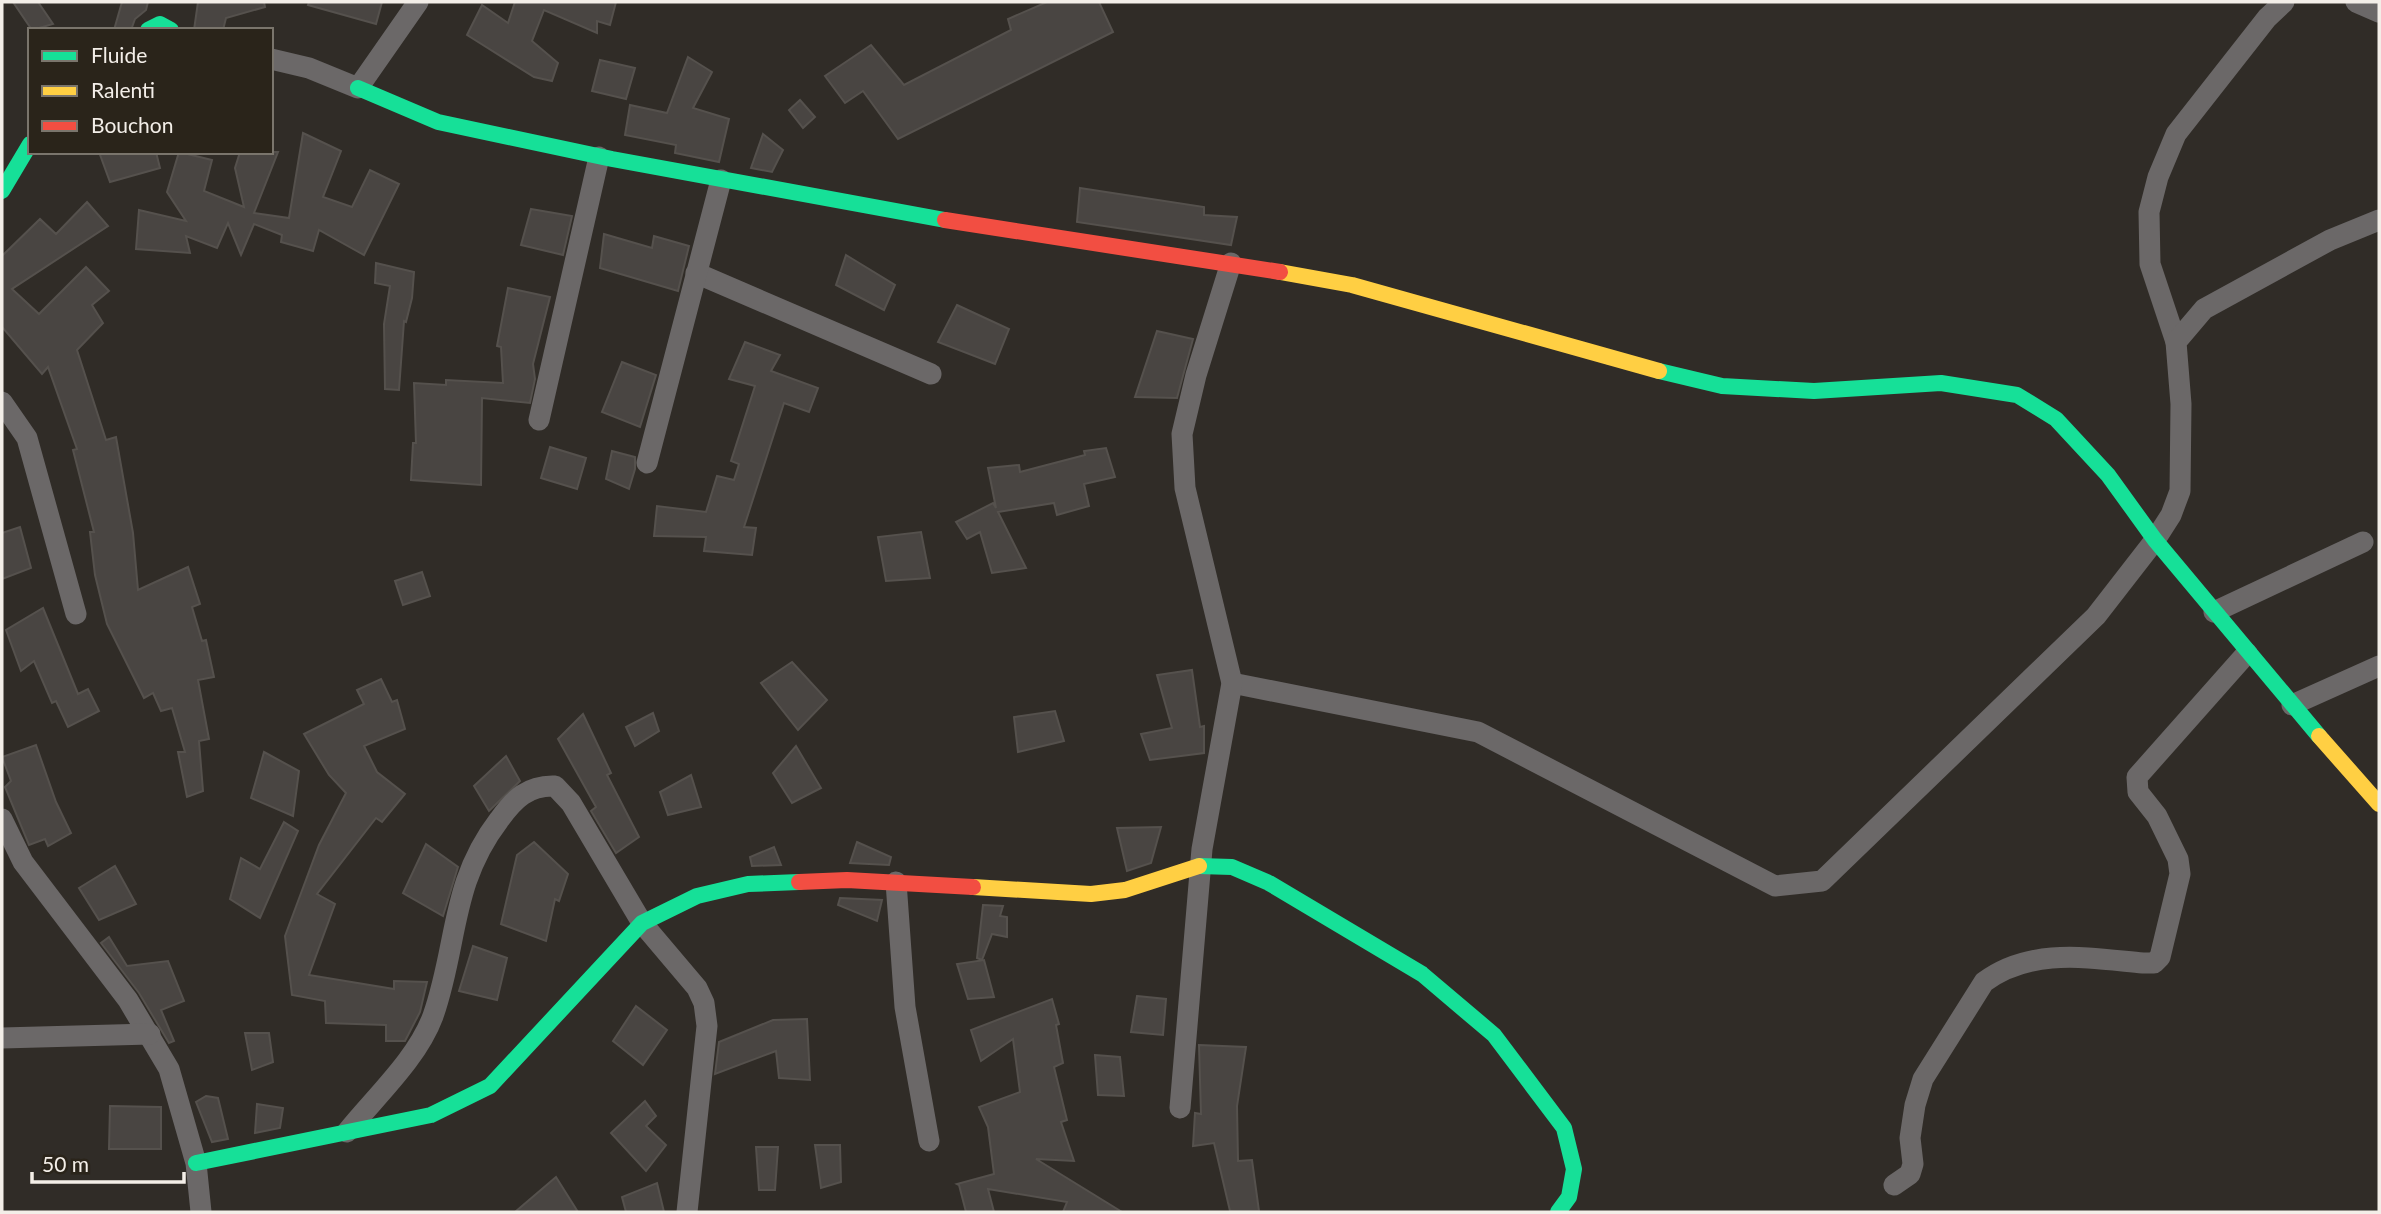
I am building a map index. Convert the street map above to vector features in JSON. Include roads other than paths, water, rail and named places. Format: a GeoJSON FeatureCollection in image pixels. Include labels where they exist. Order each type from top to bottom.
{"type":"FeatureCollection","features":[{"type":"Feature","properties":{"kind":"street"},"geometry":{"type":"LineString","coordinates":[[358,88],[418,2]]}},
{"type":"Feature","properties":{"kind":"street"},"geometry":{"type":"LineString","coordinates":[[1232,683],[1478,732],[1775,886],[1822,881],[2096,616],[2171,515],[2180,491],[2181,404],[2176,342],[2150,264],[2149,212],[2158,177],[2183,124],[2267,18],[2284,2]]}},
{"type":"Feature","properties":{"kind":"street"},"geometry":{"type":"LineString","coordinates":[[2356,2],[2379,12]]}},
{"type":"Feature","properties":{"kind":"street"},"geometry":{"type":"LineString","coordinates":[[151,28],[157,23],[167,22]]}},
{"type":"Feature","properties":{"kind":"street"},"geometry":{"type":"LineString","coordinates":[[273,59],[309,68],[438,122],[599,157],[890,212],[1231,263],[1352,285],[1644,368],[1722,386],[1814,391],[1941,383],[2017,395],[2064,429],[2108,475],[2155,540],[2247,653],[2379,803]]}},
{"type":"Feature","properties":{"kind":"street"},"geometry":{"type":"LineString","coordinates":[[2,191],[28,147]]}},
{"type":"Feature","properties":{"kind":"street"},"geometry":{"type":"LineString","coordinates":[[539,420],[599,157]]}},
{"type":"Feature","properties":{"kind":"street"},"geometry":{"type":"LineString","coordinates":[[647,463],[721,180]]}},
{"type":"Feature","properties":{"kind":"street"},"geometry":{"type":"LineString","coordinates":[[2176,342],[2204,309],[2329,240],[2379,220]]}},
{"type":"Feature","properties":{"kind":"street"},"geometry":{"type":"LineString","coordinates":[[1180,1108],[1203,865],[1202,849],[1232,683],[1181,465],[1182,434],[1196,375],[1231,263]]}},
{"type":"Feature","properties":{"kind":"street"},"geometry":{"type":"LineString","coordinates":[[696,273],[932,374]]}},
{"type":"Feature","properties":{"kind":"street"},"geometry":{"type":"LineString","coordinates":[[2,402],[27,438],[76,614]]}},
{"type":"Feature","properties":{"kind":"street"},"geometry":{"type":"LineString","coordinates":[[2214,612],[2363,542]]}},
{"type":"Feature","properties":{"kind":"street"},"geometry":{"type":"LineString","coordinates":[[1894,1185],[1910,1174],[1913,1164],[1910,1138],[1923,1079],[1984,982],[1995,974],[2048,957],[2154,963],[2160,957],[2179,867],[2157,816],[2138,792],[2137,777],[2247,653]]}},
{"type":"Feature","properties":{"kind":"street"},"geometry":{"type":"LineString","coordinates":[[2292,705],[2379,666]]}},
{"type":"Feature","properties":{"kind":"street"},"geometry":{"type":"LineString","coordinates":[[347,1132],[418,1046],[433,1016],[464,882],[486,837],[515,798],[540,785],[555,786],[571,803],[642,923],[697,988],[704,1003],[707,1026],[687,1212]]}},
{"type":"Feature","properties":{"kind":"street"},"geometry":{"type":"LineString","coordinates":[[2,823],[23,862],[150,1034],[178,1095],[196,1163],[201,1212]]}},
{"type":"Feature","properties":{"kind":"street"},"geometry":{"type":"LineString","coordinates":[[196,1163],[431,1115],[489,1086],[642,923],[697,897],[748,884],[896,882],[1091,894],[1125,890],[1203,865],[1232,867],[1269,883],[1422,974],[1494,1035],[1564,1128],[1574,1169],[1569,1197],[1558,1212]]}},
{"type":"Feature","properties":{"kind":"street"},"geometry":{"type":"LineString","coordinates":[[896,882],[905,1007],[929,1141]]}},
{"type":"Feature","properties":{"kind":"street"},"geometry":{"type":"LineString","coordinates":[[2,1038],[150,1034]]}}]}
